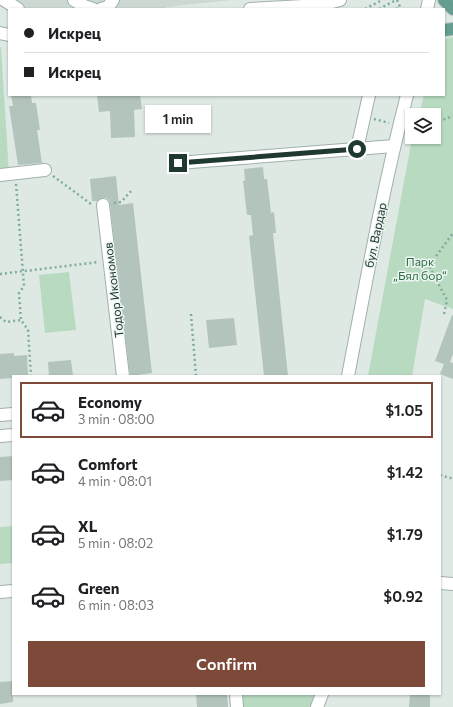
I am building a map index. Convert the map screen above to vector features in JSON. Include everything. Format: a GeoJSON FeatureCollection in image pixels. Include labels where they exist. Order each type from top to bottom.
{"type":"FeatureCollection","features":[{"type":"Feature","properties":{"kind":"main road"},"geometry":{"type":"LineString","coordinates":[[444,0],[453,9]]}},
{"type":"Feature","properties":{"kind":"street"},"geometry":{"type":"LineString","coordinates":[[74,0],[90,8]]}},
{"type":"Feature","properties":{"kind":"street"},"geometry":{"type":"LineString","coordinates":[[104,8],[108,7],[113,0]]}},
{"type":"Feature","properties":{"kind":"street"},"geometry":{"type":"LineString","coordinates":[[256,8],[284,3],[321,5],[340,0]]}},
{"type":"Feature","properties":{"kind":"street"},"geometry":{"type":"LineString","coordinates":[[357,149],[369,96]]}},
{"type":"Feature","properties":{"kind":"street","name":"бул. Вардар"},"geometry":{"type":"LineString","coordinates":[[348,375],[398,125],[407,96]]}},
{"type":"Feature","properties":{"kind":"street"},"geometry":{"type":"LineString","coordinates":[[178,163],[394,146]]}},
{"type":"Feature","properties":{"kind":"street"},"geometry":{"type":"LineString","coordinates":[[5,174],[45,170]]}},
{"type":"Feature","properties":{"kind":"street","name":"Тодор Икономов"},"geometry":{"type":"LineString","coordinates":[[102,205],[123,375]]}},
{"type":"Feature","properties":{"kind":"street"},"geometry":{"type":"LineString","coordinates":[[0,415],[12,414]]}},
{"type":"Feature","properties":{"kind":"street"},"geometry":{"type":"LineString","coordinates":[[0,436],[12,434]]}},
{"type":"Feature","properties":{"kind":"street"},"geometry":{"type":"LineString","coordinates":[[441,583],[453,584]]}},
{"type":"Feature","properties":{"kind":"street"},"geometry":{"type":"LineString","coordinates":[[0,592],[12,591]]}},
{"type":"Feature","properties":{"kind":"street"},"geometry":{"type":"LineString","coordinates":[[236,695],[237,707]]}},
{"type":"Feature","properties":{"kind":"street"},"geometry":{"type":"LineString","coordinates":[[317,707],[322,695]]}},
{"type":"Feature","properties":{"kind":"path"},"geometry":{"type":"LineString","coordinates":[[367,8],[382,0]]}},
{"type":"Feature","properties":{"kind":"path"},"geometry":{"type":"LineString","coordinates":[[381,8],[397,0]]}},
{"type":"Feature","properties":{"kind":"path"},"geometry":{"type":"LineString","coordinates":[[441,120],[453,116]]}},
{"type":"Feature","properties":{"kind":"path"},"geometry":{"type":"LineString","coordinates":[[45,170],[93,206],[121,202],[133,189]]}},
{"type":"Feature","properties":{"kind":"path"},"geometry":{"type":"LineString","coordinates":[[5,174],[16,181],[24,286],[19,293],[21,320],[28,330],[31,375]]}},
{"type":"Feature","properties":{"kind":"path"},"geometry":{"type":"LineString","coordinates":[[444,314],[447,300],[429,266],[453,233]]}},
{"type":"Feature","properties":{"kind":"path"},"geometry":{"type":"LineString","coordinates":[[0,274],[109,260]]}},
{"type":"Feature","properties":{"kind":"path"},"geometry":{"type":"LineString","coordinates":[[191,314],[196,375]]}},
{"type":"Feature","properties":{"kind":"path"},"geometry":{"type":"LineString","coordinates":[[0,317],[6,322],[21,320]]}},
{"type":"Feature","properties":{"kind":"path"},"geometry":{"type":"LineString","coordinates":[[441,475],[450,478],[453,477]]}},
{"type":"Feature","properties":{"kind":"shaded area"},"geometry":{"type":"Polygon","coordinates":[[[9,0],[232,0],[166,8],[21,8],[9,0]]]}},
{"type":"Feature","properties":{"kind":"green space","name":"Парк „Бял бор“"},"geometry":{"type":"Polygon","coordinates":[[[453,37],[453,309],[425,299],[412,375],[368,375],[411,144],[441,144],[441,108],[421,108],[424,96],[445,96],[445,39],[453,37]]]}},
{"type":"Feature","properties":{"kind":"green space"},"geometry":{"type":"Polygon","coordinates":[[[0,47],[9,174],[0,175],[0,47]]]}},
{"type":"Feature","properties":{"kind":"green space"},"geometry":{"type":"Polygon","coordinates":[[[69,272],[76,330],[45,333],[39,275],[69,272]]]}},
{"type":"Feature","properties":{"kind":"green space"},"geometry":{"type":"Polygon","coordinates":[[[12,526],[12,563],[0,564],[0,527],[12,526]]]}},
{"type":"Feature","properties":{"kind":"green space"},"geometry":{"type":"Polygon","coordinates":[[[241,695],[315,695],[310,707],[242,707],[241,695]]]}},
{"type":"Feature","properties":{"kind":"building"},"geometry":{"type":"Polygon","coordinates":[[[11,96],[31,96],[32,103],[36,103],[40,130],[37,130],[42,163],[18,165],[9,106],[13,106],[11,96]]]}},
{"type":"Feature","properties":{"kind":"building"},"geometry":{"type":"Polygon","coordinates":[[[97,96],[140,96],[142,109],[134,110],[135,137],[111,138],[110,111],[99,112],[97,96]]]}},
{"type":"Feature","properties":{"kind":"building"},"geometry":{"type":"Polygon","coordinates":[[[263,167],[264,179],[267,179],[271,213],[274,212],[276,233],[273,233],[288,375],[264,375],[249,236],[253,235],[251,215],[247,215],[243,181],[245,181],[244,169],[263,167]]]}},
{"type":"Feature","properties":{"kind":"building"},"geometry":{"type":"Polygon","coordinates":[[[116,176],[119,205],[133,203],[152,373],[130,375],[110,204],[109,200],[106,198],[92,201],[90,179],[116,176]]]}},
{"type":"Feature","properties":{"kind":"building"},"geometry":{"type":"Polygon","coordinates":[[[452,315],[453,354],[450,362],[453,363],[453,379],[440,374],[444,364],[435,361],[452,315]]]}},
{"type":"Feature","properties":{"kind":"building"},"geometry":{"type":"Polygon","coordinates":[[[234,318],[237,345],[209,348],[206,320],[234,318]]]}},
{"type":"Feature","properties":{"kind":"building"},"geometry":{"type":"Polygon","coordinates":[[[14,353],[14,356],[27,355],[28,375],[12,375],[12,378],[0,379],[0,354],[14,353]]]}},
{"type":"Feature","properties":{"kind":"building"},"geometry":{"type":"Polygon","coordinates":[[[71,360],[73,375],[49,375],[48,362],[71,360]]]}},
{"type":"Feature","properties":{"kind":"building"},"geometry":{"type":"Polygon","coordinates":[[[12,456],[12,480],[0,481],[0,457],[12,456]]]}},
{"type":"Feature","properties":{"kind":"building"},"geometry":{"type":"Polygon","coordinates":[[[12,681],[13,702],[0,704],[0,682],[12,681]]]}},
{"type":"Feature","properties":{"kind":"building"},"geometry":{"type":"Polygon","coordinates":[[[196,695],[227,695],[228,707],[197,707],[196,695]]]}},
{"type":"Feature","properties":{"kind":"building"},"geometry":{"type":"Polygon","coordinates":[[[410,695],[430,695],[430,707],[409,707],[410,695]]]}},
{"type":"Feature","properties":{"kind":"route"},"geometry":{"type":"LineString","coordinates":[[178,163],[357,149]]}}]}
